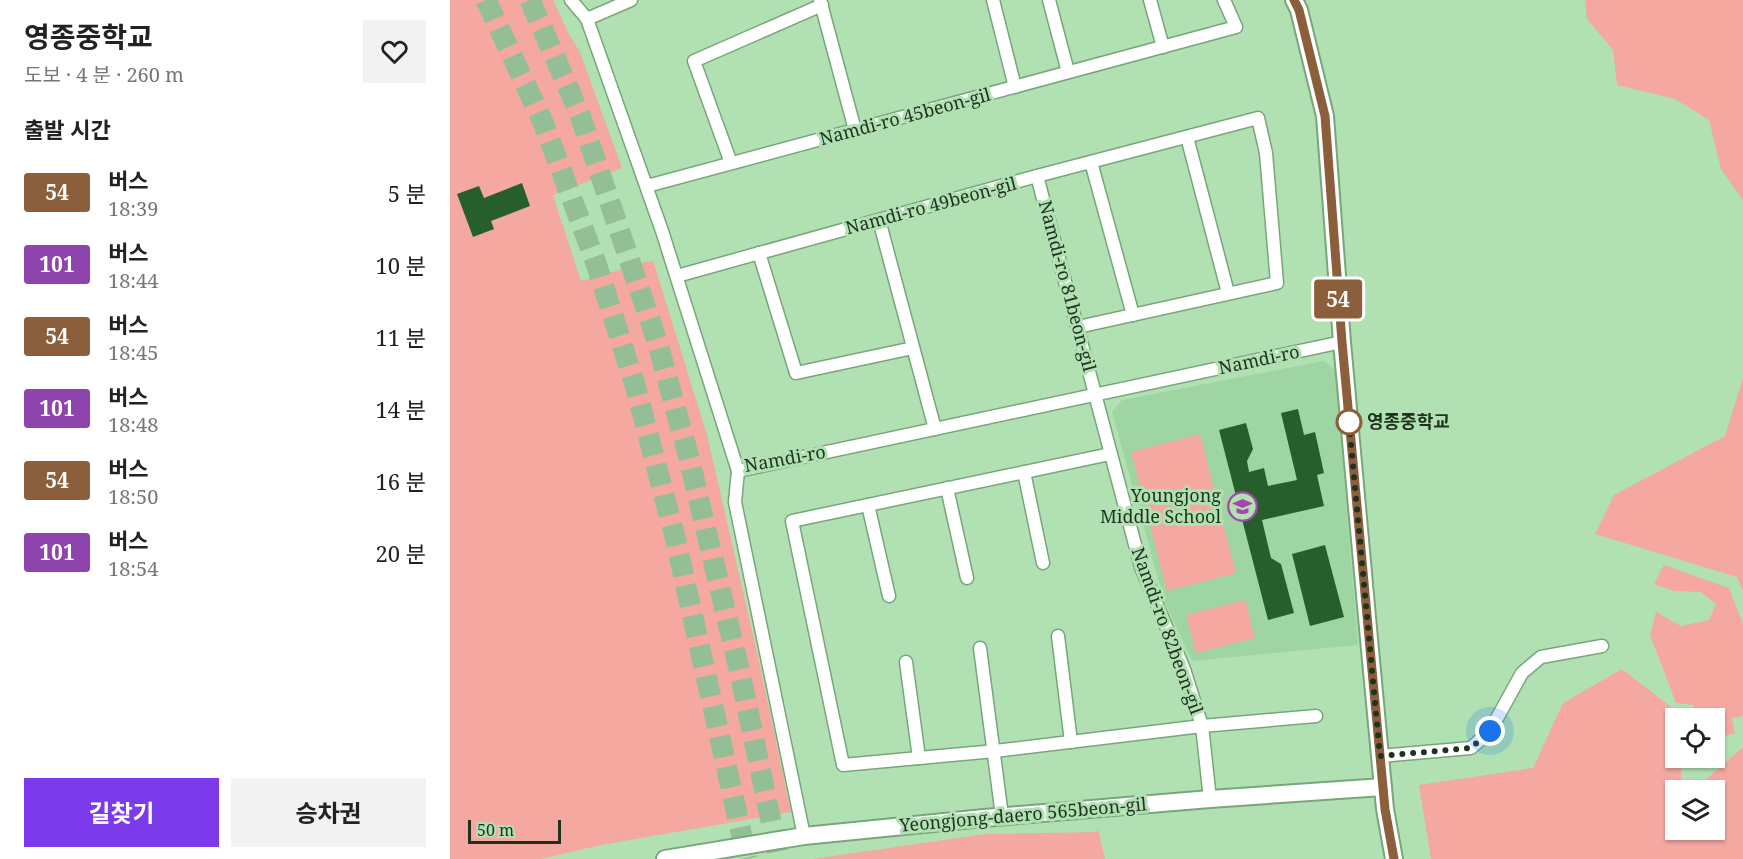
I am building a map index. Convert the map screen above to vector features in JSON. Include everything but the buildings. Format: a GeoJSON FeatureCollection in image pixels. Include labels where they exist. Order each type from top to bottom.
{"type":"FeatureCollection","features":[{"type":"Feature","properties":{"kind":"street","name":"Namdi-ro"},"geometry":{"type":"LineString","coordinates":[[572,0],[587,19],[647,186],[738,471],[1342,342]]}},
{"type":"Feature","properties":{"kind":"street"},"geometry":{"type":"LineString","coordinates":[[587,19],[631,0]]}},
{"type":"Feature","properties":{"kind":"street"},"geometry":{"type":"LineString","coordinates":[[993,0],[1016,87]]}},
{"type":"Feature","properties":{"kind":"street"},"geometry":{"type":"LineString","coordinates":[[1049,0],[1068,72]]}},
{"type":"Feature","properties":{"kind":"street"},"geometry":{"type":"LineString","coordinates":[[1150,0],[1162,47]]}},
{"type":"Feature","properties":{"kind":"street","name":"Namdi-ro 45beon-gil"},"geometry":{"type":"LineString","coordinates":[[647,186],[1236,27],[1224,0]]}},
{"type":"Feature","properties":{"kind":"street"},"geometry":{"type":"LineString","coordinates":[[1294,0],[1299,10],[1325,116],[1342,342],[1380,756],[1394,859]]}},
{"type":"Feature","properties":{"kind":"street"},"geometry":{"type":"LineString","coordinates":[[731,164],[694,61],[821,2],[855,130]]}},
{"type":"Feature","properties":{"kind":"street","name":"Namdi-ro 49beon-gil"},"geometry":{"type":"LineString","coordinates":[[676,276],[1037,176],[1258,118],[1266,153],[1277,283],[1228,293]]}},
{"type":"Feature","properties":{"kind":"street"},"geometry":{"type":"LineString","coordinates":[[1078,327],[1228,293],[1187,137]]}},
{"type":"Feature","properties":{"kind":"street"},"geometry":{"type":"LineString","coordinates":[[1091,162],[1133,315]]}},
{"type":"Feature","properties":{"kind":"street","name":"Namdi-ro 81beon-gil"},"geometry":{"type":"LineString","coordinates":[[1037,176],[1096,395]]}},
{"type":"Feature","properties":{"kind":"street"},"geometry":{"type":"LineString","coordinates":[[879,220],[935,429]]}},
{"type":"Feature","properties":{"kind":"street"},"geometry":{"type":"LineString","coordinates":[[759,253],[796,374],[913,348]]}},
{"type":"Feature","properties":{"kind":"street","name":"Namdi-ro 82beon-gil"},"geometry":{"type":"LineString","coordinates":[[1096,395],[1141,567],[1184,669],[1202,726],[1210,799]]}},
{"type":"Feature","properties":{"kind":"street"},"geometry":{"type":"LineString","coordinates":[[1110,454],[792,521],[843,765],[995,751],[1202,726],[1316,716]]}},
{"type":"Feature","properties":{"kind":"street"},"geometry":{"type":"LineString","coordinates":[[738,471],[735,502],[804,836]]}},
{"type":"Feature","properties":{"kind":"street"},"geometry":{"type":"LineString","coordinates":[[1024,472],[1043,563]]}},
{"type":"Feature","properties":{"kind":"street"},"geometry":{"type":"LineString","coordinates":[[947,488],[967,578]]}},
{"type":"Feature","properties":{"kind":"street"},"geometry":{"type":"LineString","coordinates":[[868,505],[889,596]]}},
{"type":"Feature","properties":{"kind":"street"},"geometry":{"type":"LineString","coordinates":[[1058,636],[1071,742]]}},
{"type":"Feature","properties":{"kind":"street"},"geometry":{"type":"LineString","coordinates":[[1380,756],[1471,748],[1490,731],[1522,673],[1540,657],[1602,646]]}},
{"type":"Feature","properties":{"kind":"street"},"geometry":{"type":"LineString","coordinates":[[981,648],[1002,816]]}},
{"type":"Feature","properties":{"kind":"street"},"geometry":{"type":"LineString","coordinates":[[906,662],[919,758]]}},
{"type":"Feature","properties":{"kind":"street","name":"Yeongjong-daero 565beon-gil"},"geometry":{"type":"LineString","coordinates":[[664,859],[804,836],[1002,816],[1383,787]]}},
{"type":"Feature","properties":{"kind":"shaded area"},"geometry":{"type":"Polygon","coordinates":[[[450,0],[553,0],[580,52],[622,168],[553,195],[581,281],[653,260],[707,435],[791,812],[601,845],[541,859],[450,859],[450,0]]]}},
{"type":"Feature","properties":{"kind":"shaded area"},"geometry":{"type":"Polygon","coordinates":[[[1585,0],[1743,0],[1743,200],[1721,169],[1709,120],[1675,99],[1617,85],[1613,50],[1587,19],[1585,0]]]}},
{"type":"Feature","properties":{"kind":"shaded area","name":"Youngjong Middle School"},"geometry":{"type":"Polygon","coordinates":[[[1324,361],[1335,370],[1358,645],[1192,661],[1164,600],[1112,412],[1122,400],[1324,361]]]}},
{"type":"Feature","properties":{"kind":"shaded area"},"geometry":{"type":"Polygon","coordinates":[[[1743,378],[1743,591],[1737,577],[1595,534],[1614,495],[1725,436],[1743,378]]]}},
{"type":"Feature","properties":{"kind":"shaded area"},"geometry":{"type":"Polygon","coordinates":[[[1200,434],[1236,573],[1167,591],[1131,452],[1200,434]]]}},
{"type":"Feature","properties":{"kind":"shaded area"},"geometry":{"type":"Polygon","coordinates":[[[1664,565],[1729,588],[1743,624],[1743,716],[1732,718],[1735,734],[1725,736],[1725,708],[1694,708],[1694,705],[1676,703],[1650,635],[1656,612],[1681,626],[1709,620],[1716,604],[1701,592],[1674,591],[1654,584],[1664,565]]]}},
{"type":"Feature","properties":{"kind":"shaded area"},"geometry":{"type":"Polygon","coordinates":[[[1245,600],[1255,638],[1196,653],[1186,615],[1245,600]]]}},
{"type":"Feature","properties":{"kind":"shaded area"},"geometry":{"type":"Polygon","coordinates":[[[1622,669],[1672,708],[1665,708],[1665,768],[1681,768],[1682,780],[1665,780],[1665,840],[1725,840],[1725,780],[1705,780],[1719,768],[1725,768],[1725,763],[1743,747],[1743,859],[1431,859],[1419,785],[1533,768],[1563,703],[1622,669]]]}},
{"type":"Feature","properties":{"kind":"shaded area"},"geometry":{"type":"Polygon","coordinates":[[[1097,825],[1105,859],[813,859],[985,834],[1097,832],[1097,825]]]}},
{"type":"Feature","properties":{"kind":"tunnel"},"geometry":{"type":"LineString","coordinates":[[486,0],[543,122],[596,263],[635,385],[675,537],[747,859]]}},
{"type":"Feature","properties":{"kind":"tunnel"},"geometry":{"type":"LineString","coordinates":[[530,0],[580,115],[657,341],[688,454],[740,673],[779,859]]}},
{"type":"Feature","properties":{"kind":"bus line","name":"54"},"geometry":{"type":"LineString","coordinates":[[1294,0],[1299,10],[1325,116],[1342,342],[1372,670],[1385,809],[1394,859]]}},
{"type":"Feature","properties":{"kind":"place","name":"영종중학교"},"geometry":{"type":"Point","coordinates":[1349,422]}},
{"type":"Feature","properties":{"kind":"place","name":"Youngjong Middle School"},"geometry":{"type":"Point","coordinates":[1242,506]}},
{"type":"Feature","properties":{"kind":"route"},"geometry":{"type":"LineString","coordinates":[[1349,422],[1348,412],[1380,756],[1471,748],[1490,731]]}}]}
